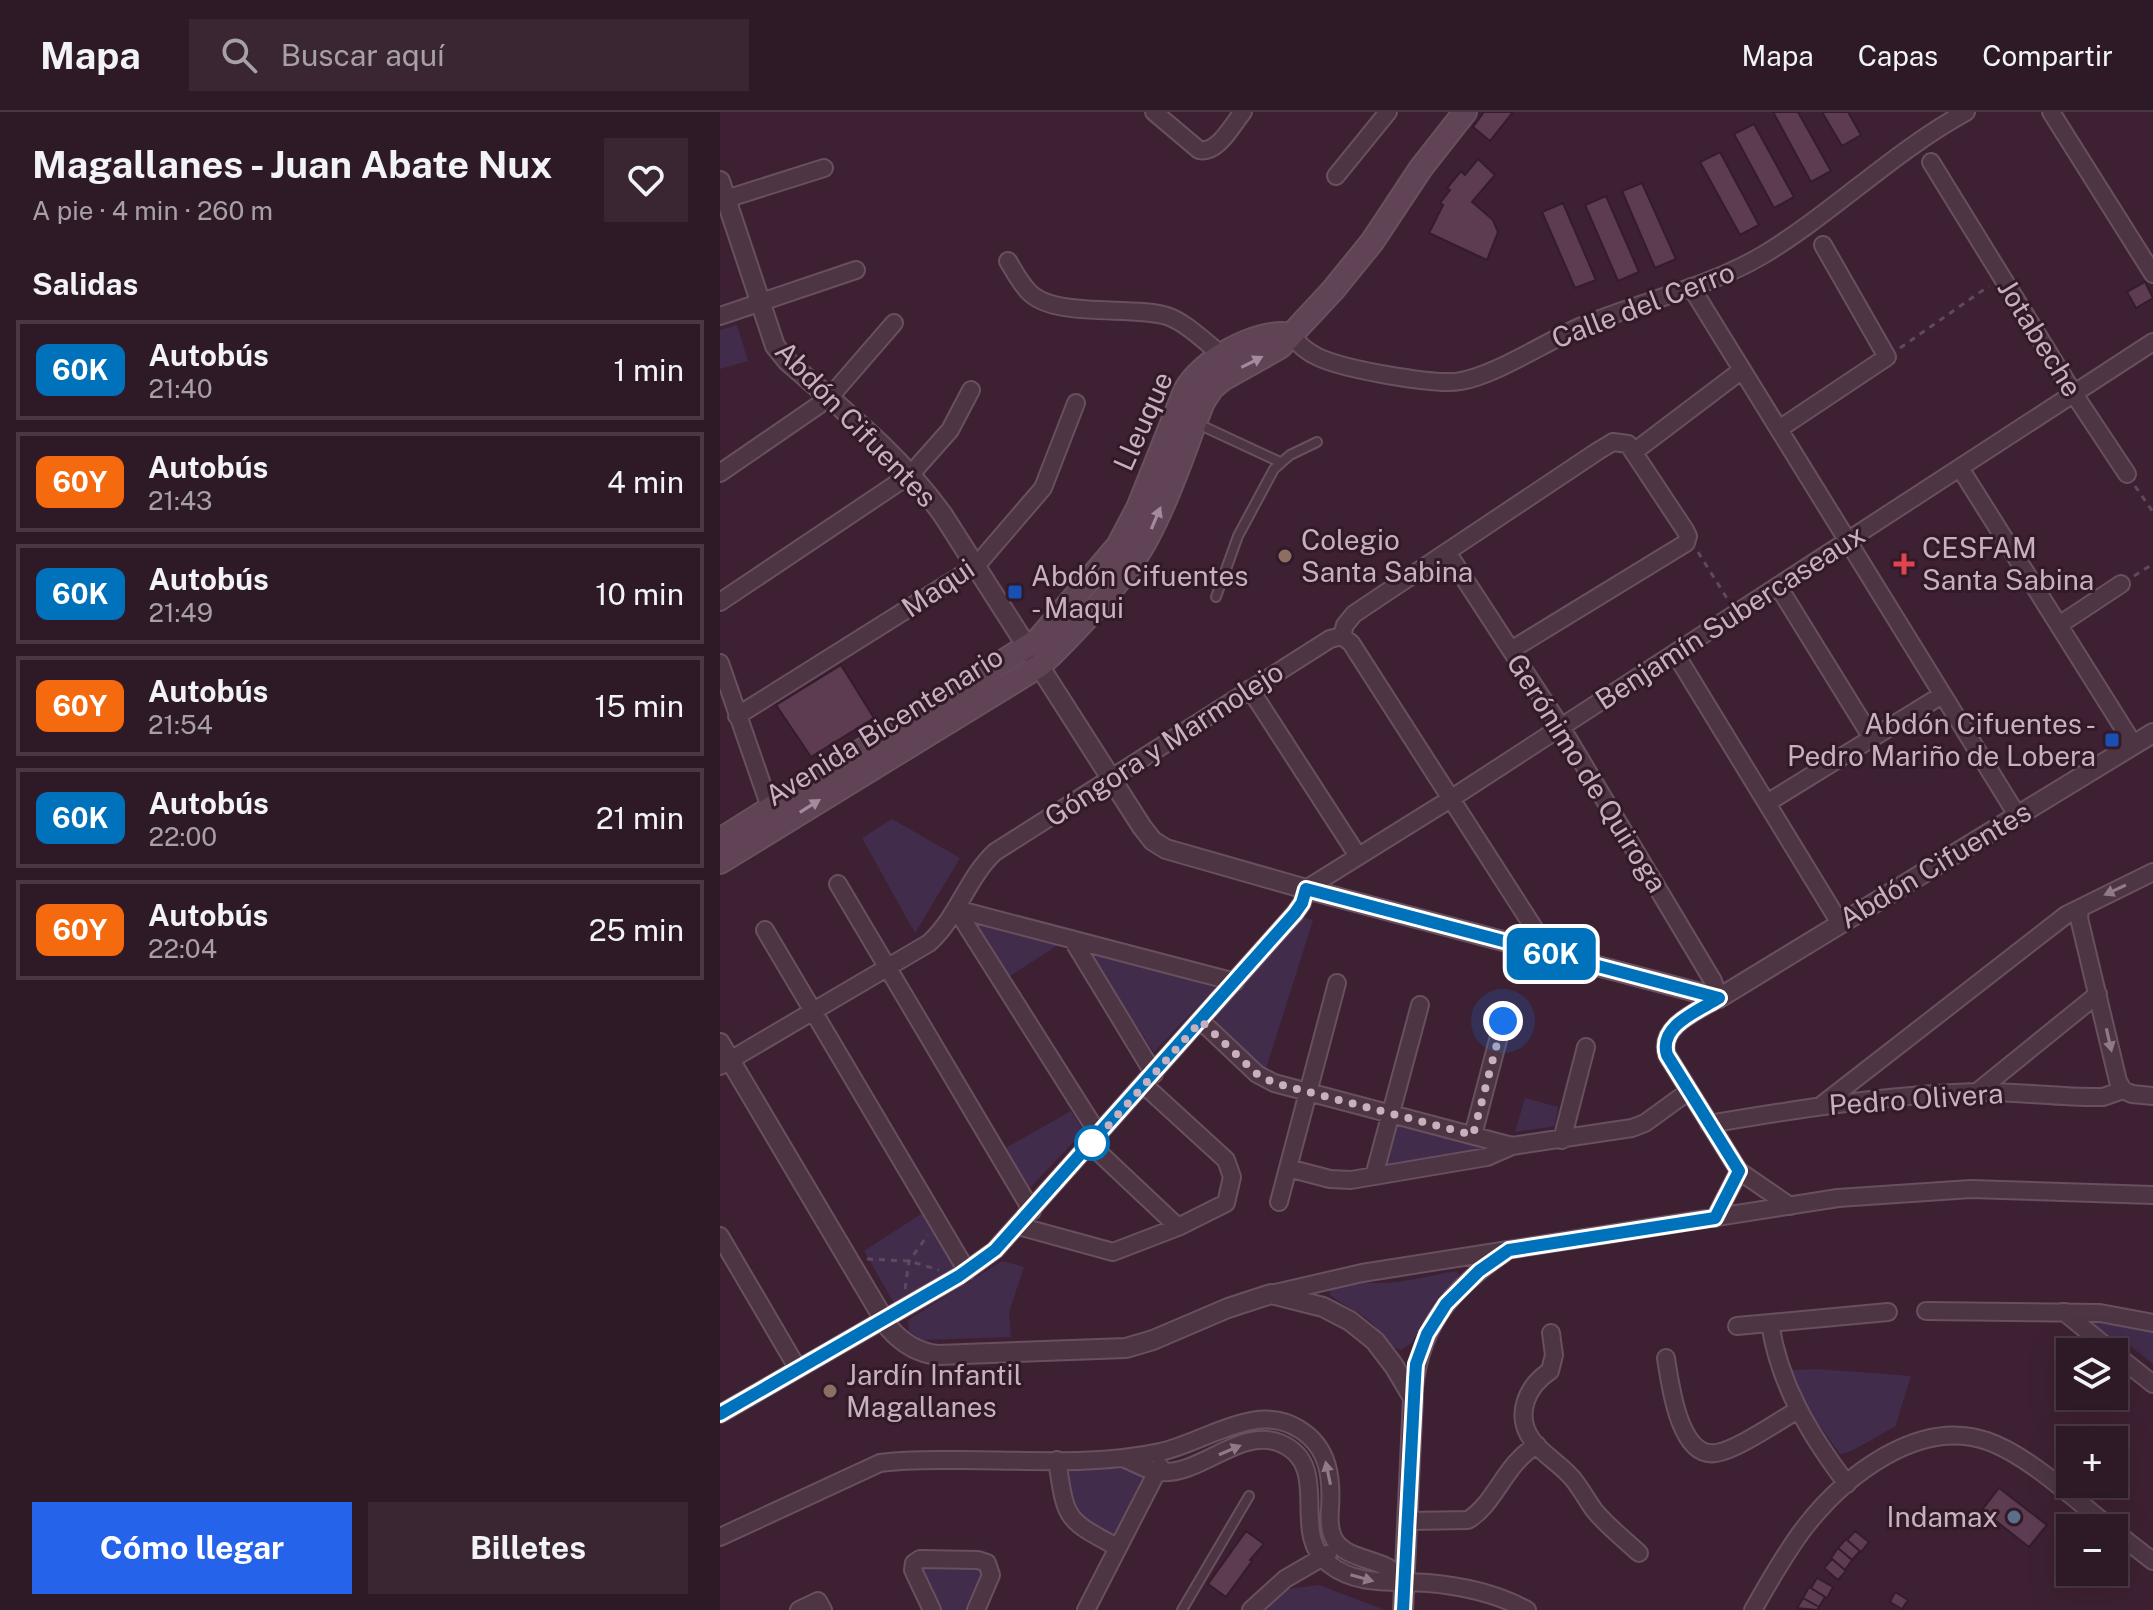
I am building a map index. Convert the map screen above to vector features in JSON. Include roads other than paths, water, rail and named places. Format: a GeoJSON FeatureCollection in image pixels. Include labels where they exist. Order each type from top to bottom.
{"type":"FeatureCollection","features":[{"type":"Feature","properties":{"kind":"main road"},"geometry":{"type":"LineString","coordinates":[[1291,335],[1372,242],[1421,168],[1465,112]]}},
{"type":"Feature","properties":{"kind":"main road","name":"Lleuque"},"geometry":{"type":"LineString","coordinates":[[1127,551],[1138,508],[1189,383],[1207,363],[1222,355],[1266,335],[1291,335]]}},
{"type":"Feature","properties":{"kind":"main road","name":"Lleuque"},"geometry":{"type":"LineString","coordinates":[[1032,657],[1046,632],[1154,523],[1212,388],[1232,373],[1275,351],[1291,335]]}},
{"type":"Feature","properties":{"kind":"main road","name":"Avenida Bicentenario"},"geometry":{"type":"LineString","coordinates":[[720,862],[774,818],[1032,657]]}},
{"type":"Feature","properties":{"kind":"main road","name":"Avenida Bicentenario"},"geometry":{"type":"LineString","coordinates":[[720,840],[774,818]]}},
{"type":"Feature","properties":{"kind":"street"},"geometry":{"type":"LineString","coordinates":[[1154,112],[1199,150],[1207,151],[1214,148],[1243,112]]}},
{"type":"Feature","properties":{"kind":"street"},"geometry":{"type":"LineString","coordinates":[[1336,176],[1388,112]]}},
{"type":"Feature","properties":{"kind":"street","name":"Calle del Cerro"},"geometry":{"type":"LineString","coordinates":[[1291,335],[1308,352],[1329,361],[1427,382],[1459,382],[1480,376],[1588,324],[1740,267],[1778,246],[1918,141],[1966,112]]}},
{"type":"Feature","properties":{"kind":"street"},"geometry":{"type":"LineString","coordinates":[[2051,112],[2153,274]]}},
{"type":"Feature","properties":{"kind":"street","name":"Jotabeche"},"geometry":{"type":"LineString","coordinates":[[1931,162],[2127,474]]}},
{"type":"Feature","properties":{"kind":"street"},"geometry":{"type":"LineString","coordinates":[[726,199],[824,168]]}},
{"type":"Feature","properties":{"kind":"street","name":"Abdón Cifuentes"},"geometry":{"type":"LineString","coordinates":[[720,181],[771,338],[781,354],[911,474],[943,515],[1110,778],[1142,827],[1159,846],[1306,889],[1719,998]]}},
{"type":"Feature","properties":{"kind":"street"},"geometry":{"type":"LineString","coordinates":[[1779,429],[1887,357],[1823,245]]}},
{"type":"Feature","properties":{"kind":"street"},"geometry":{"type":"LineString","coordinates":[[1008,261],[1029,292],[1040,300],[1088,309],[1166,316],[1181,323],[1222,355]]}},
{"type":"Feature","properties":{"kind":"street"},"geometry":{"type":"LineString","coordinates":[[720,316],[856,270]]}},
{"type":"Feature","properties":{"kind":"street"},"geometry":{"type":"LineString","coordinates":[[1691,287],[2017,815]]}},
{"type":"Feature","properties":{"kind":"street"},"geometry":{"type":"LineString","coordinates":[[720,473],[829,398],[894,323]]}},
{"type":"Feature","properties":{"kind":"street","name":"Benjamín Subercaseaux"},"geometry":{"type":"LineString","coordinates":[[1306,889],[1452,798],[2153,342]]}},
{"type":"Feature","properties":{"kind":"street","name":"Góngora y Marmolejo"},"geometry":{"type":"LineString","coordinates":[[725,1063],[929,943],[956,909],[975,874],[995,852],[1330,639],[1342,636],[1345,625],[1354,614],[1598,451],[1613,442],[1629,447],[1742,370]]}},
{"type":"Feature","properties":{"kind":"street"},"geometry":{"type":"LineString","coordinates":[[720,602],[911,474],[950,430],[971,390]]}},
{"type":"Feature","properties":{"kind":"street","name":"Maqui"},"geometry":{"type":"LineString","coordinates":[[737,716],[976,566],[1043,488],[1076,403]]}},
{"type":"Feature","properties":{"kind":"street"},"geometry":{"type":"LineString","coordinates":[[1511,650],[1681,548],[1687,540],[1685,530],[1629,447]]}},
{"type":"Feature","properties":{"kind":"street"},"geometry":{"type":"LineString","coordinates":[[1960,468],[2134,745]]}},
{"type":"Feature","properties":{"kind":"street","name":"Gerónimo de Quiroga"},"geometry":{"type":"LineString","coordinates":[[1447,552],[1561,727],[1706,966],[1719,998]]}},
{"type":"Feature","properties":{"kind":"street"},"geometry":{"type":"LineString","coordinates":[[2059,625],[2121,584]]}},
{"type":"Feature","properties":{"kind":"street"},"geometry":{"type":"LineString","coordinates":[[1778,586],[1872,738]]}},
{"type":"Feature","properties":{"kind":"street"},"geometry":{"type":"LineString","coordinates":[[1342,636],[1351,643],[1550,953]]}},
{"type":"Feature","properties":{"kind":"street"},"geometry":{"type":"LineString","coordinates":[[1675,653],[1840,923]]}},
{"type":"Feature","properties":{"kind":"street"},"geometry":{"type":"LineString","coordinates":[[720,663],[774,818]]}},
{"type":"Feature","properties":{"kind":"street"},"geometry":{"type":"LineString","coordinates":[[1250,689],[1358,856]]}},
{"type":"Feature","properties":{"kind":"street"},"geometry":{"type":"LineString","coordinates":[[1767,803],[1942,695]]}},
{"type":"Feature","properties":{"kind":"street","name":"Abdón Cifuentes"},"geometry":{"type":"LineString","coordinates":[[1790,1206],[1739,1171],[1667,1055],[1666,1039],[1671,1029],[2153,733]]}},
{"type":"Feature","properties":{"kind":"street"},"geometry":{"type":"LineString","coordinates":[[1823,1104],[2066,915],[2153,872]]}},
{"type":"Feature","properties":{"kind":"street"},"geometry":{"type":"LineString","coordinates":[[838,884],[1032,1211]]}},
{"type":"Feature","properties":{"kind":"street"},"geometry":{"type":"LineString","coordinates":[[721,1411],[963,1273],[995,1250],[1295,913],[1306,889]]}},
{"type":"Feature","properties":{"kind":"street"},"geometry":{"type":"LineString","coordinates":[[956,909],[1235,982]]}},
{"type":"Feature","properties":{"kind":"street"},"geometry":{"type":"LineString","coordinates":[[956,909],[1095,1140],[1178,1227]]}},
{"type":"Feature","properties":{"kind":"street"},"geometry":{"type":"LineString","coordinates":[[2080,910],[2079,918],[2118,1081],[2123,1090],[2132,1094],[2153,1096]]}},
{"type":"Feature","properties":{"kind":"street"},"geometry":{"type":"LineString","coordinates":[[765,930],[938,1222],[963,1273]]}},
{"type":"Feature","properties":{"kind":"street"},"geometry":{"type":"LineString","coordinates":[[1018,1226],[1113,1252],[1178,1227],[1226,1203],[1232,1177],[1226,1160],[1149,1080],[1072,939]]}},
{"type":"Feature","properties":{"kind":"street"},"geometry":{"type":"LineString","coordinates":[[1279,1202],[1337,983]]}},
{"type":"Feature","properties":{"kind":"street"},"geometry":{"type":"LineString","coordinates":[[1977,1092],[2098,994]]}},
{"type":"Feature","properties":{"kind":"street"},"geometry":{"type":"LineString","coordinates":[[1374,1176],[1420,1005]]}},
{"type":"Feature","properties":{"kind":"street"},"geometry":{"type":"LineString","coordinates":[[1201,1021],[1264,1079],[1512,1146]]}},
{"type":"Feature","properties":{"kind":"street"},"geometry":{"type":"LineString","coordinates":[[1473,1135],[1503,1021]]}},
{"type":"Feature","properties":{"kind":"street"},"geometry":{"type":"LineString","coordinates":[[720,1043],[725,1063],[884,1319],[900,1339],[928,1354],[1114,1350],[1153,1340],[1228,1308],[1271,1294],[1362,1273],[1885,1193],[1956,1189],[2153,1195]]}},
{"type":"Feature","properties":{"kind":"street"},"geometry":{"type":"LineString","coordinates":[[1562,1140],[1586,1047]]}},
{"type":"Feature","properties":{"kind":"street","name":"Pedro Olivera"},"geometry":{"type":"LineString","coordinates":[[1709,1124],[1823,1104],[1977,1092],[2095,1097],[2123,1090]]}},
{"type":"Feature","properties":{"kind":"street"},"geometry":{"type":"LineString","coordinates":[[1288,1168],[1338,1180],[1487,1157],[1512,1146],[1639,1126],[1689,1091]]}},
{"type":"Feature","properties":{"kind":"street"},"geometry":{"type":"LineString","coordinates":[[1715,1218],[1739,1171]]}},
{"type":"Feature","properties":{"kind":"street"},"geometry":{"type":"LineString","coordinates":[[720,1236],[798,1369]]}},
{"type":"Feature","properties":{"kind":"street"},"geometry":{"type":"LineString","coordinates":[[1403,1610],[1416,1364],[1436,1318],[1463,1285],[1509,1250]]}},
{"type":"Feature","properties":{"kind":"street"},"geometry":{"type":"LineString","coordinates":[[1271,1294],[1323,1307],[1363,1330],[1385,1353],[1413,1398]]}},
{"type":"Feature","properties":{"kind":"street"},"geometry":{"type":"LineString","coordinates":[[1926,1311],[2064,1312],[2118,1315],[2153,1323]]}},
{"type":"Feature","properties":{"kind":"street"},"geometry":{"type":"LineString","coordinates":[[1737,1326],[1888,1312]]}},
{"type":"Feature","properties":{"kind":"street"},"geometry":{"type":"LineString","coordinates":[[2064,1312],[2096,1338]]}},
{"type":"Feature","properties":{"kind":"street"},"geometry":{"type":"LineString","coordinates":[[1770,1323],[1781,1374],[1798,1410],[1847,1484]]}},
{"type":"Feature","properties":{"kind":"street"},"geometry":{"type":"LineString","coordinates":[[1551,1333],[1554,1355],[1550,1371],[1532,1386],[1524,1409],[1526,1427],[1537,1445],[1562,1467],[1601,1518],[1639,1553]]}},
{"type":"Feature","properties":{"kind":"street"},"geometry":{"type":"LineString","coordinates":[[1666,1358],[1680,1421],[1692,1443],[1702,1452],[1716,1453],[1729,1448],[1798,1410]]}},
{"type":"Feature","properties":{"kind":"street"},"geometry":{"type":"LineString","coordinates":[[2128,1363],[2153,1384]]}},
{"type":"Feature","properties":{"kind":"street"},"geometry":{"type":"LineString","coordinates":[[720,1537],[880,1463],[907,1460],[1122,1458],[1182,1447],[1239,1424],[1263,1419],[1285,1422],[1300,1430],[1314,1442],[1327,1463],[1331,1485],[1330,1527],[1340,1548],[1390,1568],[1406,1582]]}},
{"type":"Feature","properties":{"kind":"street"},"geometry":{"type":"LineString","coordinates":[[1753,1610],[1793,1543],[1818,1511],[1847,1484],[1882,1459],[1911,1444],[1951,1435],[1974,1437],[1998,1445],[2023,1460],[2093,1514]]}},
{"type":"Feature","properties":{"kind":"street"},"geometry":{"type":"LineString","coordinates":[[1122,1458],[1156,1472],[1188,1467],[1253,1441],[1272,1441],[1289,1447],[1301,1459],[1308,1473],[1310,1536],[1322,1558],[1338,1570],[1380,1583],[1406,1582],[1467,1588],[1500,1597],[1527,1610]]}},
{"type":"Feature","properties":{"kind":"street"},"geometry":{"type":"LineString","coordinates":[[1409,1521],[1468,1520],[1478,1512],[1519,1459],[1537,1445]]}},
{"type":"Feature","properties":{"kind":"street"},"geometry":{"type":"LineString","coordinates":[[1086,1610],[1156,1472],[1167,1458],[1182,1447]]}},
{"type":"Feature","properties":{"kind":"street"},"geometry":{"type":"LineString","coordinates":[[1057,1460],[1063,1503],[1069,1517],[1080,1527],[1117,1547]]}},
{"type":"Feature","properties":{"kind":"street"},"geometry":{"type":"LineString","coordinates":[[2128,1541],[2153,1561]]}},
{"type":"Feature","properties":{"kind":"street"},"geometry":{"type":"LineString","coordinates":[[1251,1610],[1274,1587],[1340,1548]]}},
{"type":"Feature","properties":{"kind":"street"},"geometry":{"type":"LineString","coordinates":[[932,1610],[913,1570],[914,1563],[920,1559],[978,1560],[987,1563],[991,1575],[976,1610]]}},
{"type":"Feature","properties":{"kind":"street"},"geometry":{"type":"LineString","coordinates":[[799,1610],[818,1601],[823,1610]]}},
{"type":"Feature","properties":{"kind":"lane"},"geometry":{"type":"LineString","coordinates":[[1195,422],[1280,462]]}},
{"type":"Feature","properties":{"kind":"lane"},"geometry":{"type":"LineString","coordinates":[[1216,597],[1238,536],[1280,462],[1317,442]]}},
{"type":"Feature","properties":{"kind":"lane"},"geometry":{"type":"LineString","coordinates":[[1182,1610],[1249,1496]]}},
{"type":"Feature","properties":{"kind":"place","name":"Colegio Santa Sabina"},"geometry":{"type":"Point","coordinates":[1285,556]}},
{"type":"Feature","properties":{"kind":"place","name":"CESFAM Santa Sabina"},"geometry":{"type":"Point","coordinates":[1904,564]}},
{"type":"Feature","properties":{"kind":"place","name":"Abdón Cifuentes - Maqui"},"geometry":{"type":"Point","coordinates":[1015,592]}},
{"type":"Feature","properties":{"kind":"place","name":"Abdón Cifuentes - Pedro Mariño de Lobera"},"geometry":{"type":"Point","coordinates":[2112,740]}},
{"type":"Feature","properties":{"kind":"place","name":"Jardín Infantil Magallanes"},"geometry":{"type":"Point","coordinates":[830,1391]}},
{"type":"Feature","properties":{"kind":"place","name":"Indamax"},"geometry":{"type":"Point","coordinates":[2014,1517]}}]}
